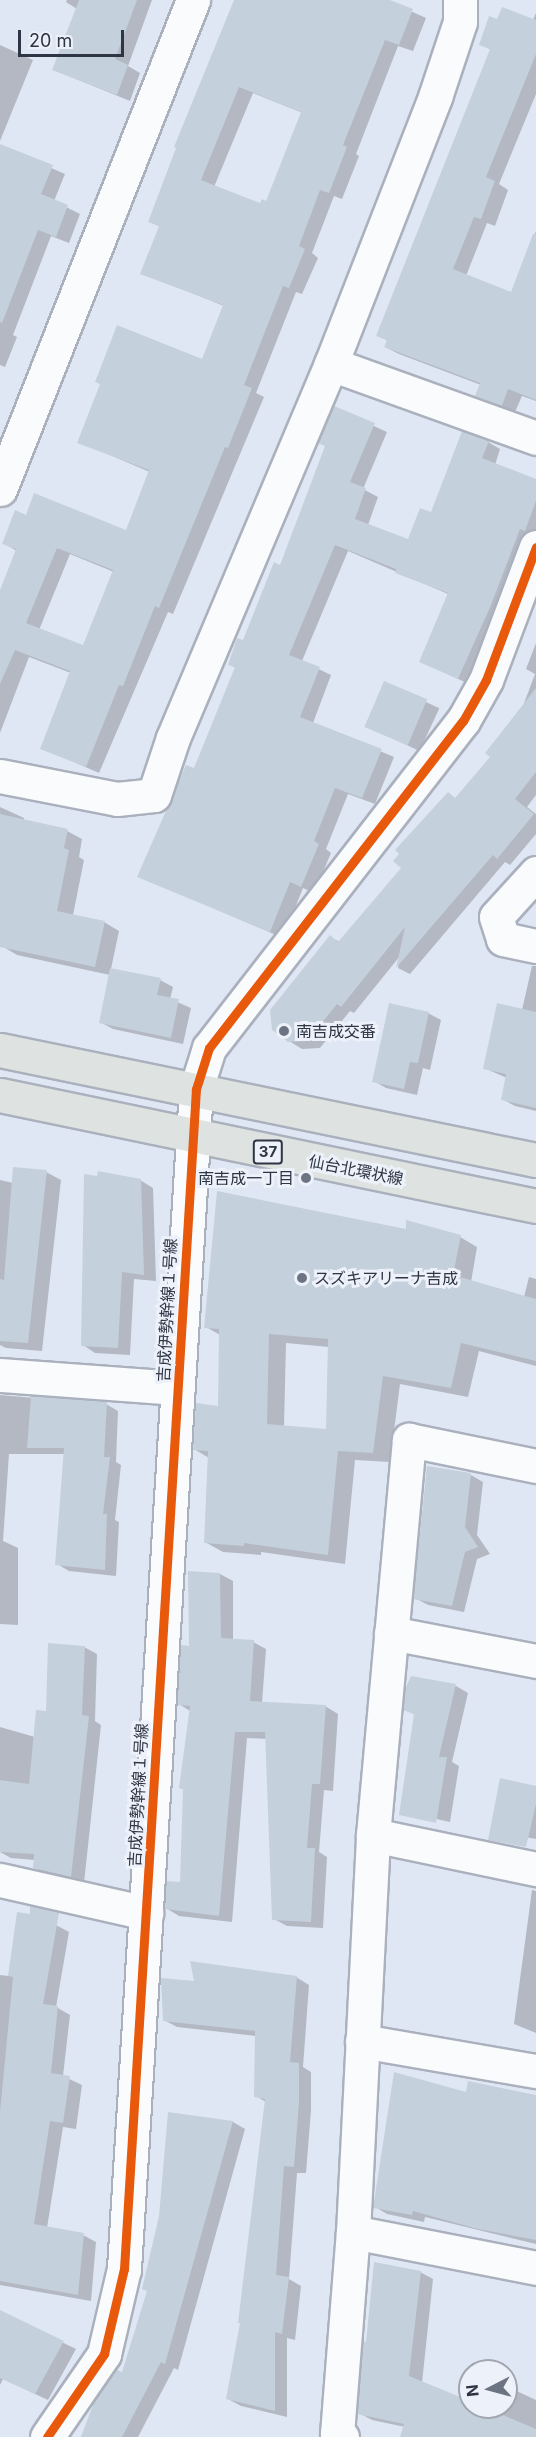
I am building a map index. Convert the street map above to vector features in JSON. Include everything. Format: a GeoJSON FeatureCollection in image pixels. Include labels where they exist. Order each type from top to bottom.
{"type":"FeatureCollection","features":[{"type":"Feature","properties":{"kind":"main road"},"geometry":{"type":"LineString","coordinates":[[0,1050],[536,1160]]}},
{"type":"Feature","properties":{"kind":"main road","name":"仙台北環状線"},"geometry":{"type":"LineString","coordinates":[[0,1095],[536,1206]]}},
{"type":"Feature","properties":{"kind":"street"},"geometry":{"type":"LineString","coordinates":[[0,489],[193,0]]}},
{"type":"Feature","properties":{"kind":"street"},"geometry":{"type":"LineString","coordinates":[[0,776],[117,799],[154,795],[173,738],[331,364],[435,97],[460,22],[460,0]]}},
{"type":"Feature","properties":{"kind":"street"},"geometry":{"type":"LineString","coordinates":[[331,364],[536,438]]}},
{"type":"Feature","properties":{"kind":"street","name":"吉成伊勢幹線１号線"},"geometry":{"type":"LineString","coordinates":[[47,2437],[104,2354],[124,2269],[196,1089],[208,1048],[463,720],[486,680],[536,547]]}},
{"type":"Feature","properties":{"kind":"street"},"geometry":{"type":"LineString","coordinates":[[536,873],[496,917],[503,939],[536,946]]}},
{"type":"Feature","properties":{"kind":"street"},"geometry":{"type":"LineString","coordinates":[[0,1375],[178,1388]]}},
{"type":"Feature","properties":{"kind":"street"},"geometry":{"type":"LineString","coordinates":[[342,2437],[337,2434],[353,2232],[373,1835],[409,1440],[536,1466]]}},
{"type":"Feature","properties":{"kind":"street"},"geometry":{"type":"LineString","coordinates":[[392,1632],[536,1661]]}},
{"type":"Feature","properties":{"kind":"street"},"geometry":{"type":"LineString","coordinates":[[373,1835],[536,1869]]}},
{"type":"Feature","properties":{"kind":"street"},"geometry":{"type":"LineString","coordinates":[[0,1880],[146,1913]]}},
{"type":"Feature","properties":{"kind":"street"},"geometry":{"type":"LineString","coordinates":[[362,2041],[536,2071]]}},
{"type":"Feature","properties":{"kind":"street"},"geometry":{"type":"LineString","coordinates":[[353,2232],[536,2268]]}},
{"type":"Feature","properties":{"kind":"building"},"geometry":{"type":"Polygon","coordinates":[[[79,0],[137,0],[115,59],[128,65],[117,95],[52,70],[79,0]]]}},
{"type":"Feature","properties":{"kind":"building"},"geometry":{"type":"Polygon","coordinates":[[[234,0],[390,0],[413,9],[399,45],[385,40],[343,145],[347,147],[329,193],[320,190],[299,246],[305,249],[289,288],[283,286],[244,385],[252,388],[228,448],[225,447],[159,608],[155,606],[123,686],[119,685],[86,767],[40,749],[70,671],[15,650],[0,684],[0,590],[16,549],[2,544],[15,510],[26,515],[34,493],[126,530],[149,470],[77,443],[100,384],[95,382],[117,325],[202,359],[223,305],[140,274],[159,226],[148,222],[176,148],[174,147],[234,0]],[[239,87],[201,180],[260,203],[262,199],[266,201],[301,112],[239,87]],[[57,548],[26,623],[83,645],[113,570],[57,548]]]}},
{"type":"Feature","properties":{"kind":"building"},"geometry":{"type":"Polygon","coordinates":[[[502,7],[536,20],[536,54],[486,177],[495,181],[481,219],[474,217],[453,269],[511,292],[533,234],[536,234],[536,400],[508,389],[502,406],[475,396],[480,383],[384,347],[387,340],[376,336],[490,49],[479,45],[489,16],[497,19],[502,7]]]}},
{"type":"Feature","properties":{"kind":"building"},"geometry":{"type":"Polygon","coordinates":[[[0,144],[53,165],[41,194],[68,205],[56,237],[38,230],[2,323],[0,322],[0,144]]]}},
{"type":"Feature","properties":{"kind":"building"},"geometry":{"type":"Polygon","coordinates":[[[334,406],[375,423],[350,482],[366,488],[355,519],[408,539],[420,508],[431,512],[462,431],[489,441],[482,458],[536,479],[536,501],[525,531],[520,529],[491,605],[458,679],[419,662],[448,593],[395,573],[396,569],[335,545],[289,655],[320,667],[300,717],[382,749],[362,798],[335,788],[314,841],[319,844],[301,887],[290,882],[270,932],[137,877],[186,765],[194,768],[235,667],[228,665],[237,638],[243,640],[274,562],[280,565],[325,446],[318,443],[334,406]]]}},
{"type":"Feature","properties":{"kind":"building"},"geometry":{"type":"Polygon","coordinates":[[[384,681],[427,699],[408,745],[364,727],[384,681]]]}},
{"type":"Feature","properties":{"kind":"building"},"geometry":{"type":"Polygon","coordinates":[[[536,688],[536,772],[515,799],[534,814],[497,859],[493,855],[396,968],[405,927],[341,1007],[337,1004],[307,1041],[288,1042],[272,1030],[270,1010],[330,935],[338,942],[401,868],[393,861],[399,854],[395,850],[448,792],[455,798],[490,757],[485,753],[536,688]]]}},
{"type":"Feature","properties":{"kind":"building"},"geometry":{"type":"Polygon","coordinates":[[[0,814],[68,829],[64,848],[69,850],[57,911],[105,921],[95,967],[0,947],[0,814]]]}},
{"type":"Feature","properties":{"kind":"building"},"geometry":{"type":"Polygon","coordinates":[[[110,968],[161,978],[157,995],[179,999],[171,1038],[99,1023],[110,968]]]}},
{"type":"Feature","properties":{"kind":"building"},"geometry":{"type":"Polygon","coordinates":[[[389,1003],[429,1012],[418,1063],[410,1062],[404,1089],[372,1082],[389,1003]]]}},
{"type":"Feature","properties":{"kind":"building"},"geometry":{"type":"Polygon","coordinates":[[[497,1003],[536,1012],[536,1108],[501,1100],[506,1074],[483,1069],[497,1003]]]}},
{"type":"Feature","properties":{"kind":"building"},"geometry":{"type":"Polygon","coordinates":[[[13,1167],[47,1170],[28,1343],[0,1341],[0,1279],[4,1280],[13,1167]]]}},
{"type":"Feature","properties":{"kind":"building"},"geometry":{"type":"Polygon","coordinates":[[[98,1171],[141,1179],[144,1275],[122,1272],[118,1348],[81,1346],[84,1174],[97,1176],[98,1171]]]}},
{"type":"Feature","properties":{"kind":"building"},"geometry":{"type":"Polygon","coordinates":[[[217,1191],[406,1229],[406,1220],[461,1235],[453,1275],[536,1299],[536,1361],[461,1343],[451,1388],[383,1376],[373,1453],[338,1451],[328,1555],[244,1543],[244,1546],[204,1543],[208,1451],[193,1450],[196,1403],[218,1406],[219,1329],[204,1328],[217,1191]],[[269,1334],[267,1424],[326,1429],[328,1339],[269,1334]]]}},
{"type":"Feature","properties":{"kind":"building"},"geometry":{"type":"Polygon","coordinates":[[[31,1396],[107,1402],[104,1457],[110,1457],[103,1514],[107,1514],[105,1570],[55,1565],[64,1448],[27,1448],[31,1396]]]}},
{"type":"Feature","properties":{"kind":"building"},"geometry":{"type":"Polygon","coordinates":[[[427,1466],[471,1473],[465,1527],[478,1547],[465,1552],[452,1606],[413,1599],[427,1466]]]}},
{"type":"Feature","properties":{"kind":"building"},"geometry":{"type":"Polygon","coordinates":[[[188,1571],[220,1573],[221,1638],[254,1640],[250,1701],[326,1705],[320,1784],[312,1784],[307,1848],[315,1848],[311,1922],[272,1920],[265,1732],[235,1732],[219,1916],[165,1909],[166,1881],[180,1882],[183,1789],[179,1788],[190,1706],[177,1705],[181,1645],[189,1646],[188,1571]]]}},
{"type":"Feature","properties":{"kind":"building"},"geometry":{"type":"Polygon","coordinates":[[[48,1643],[85,1646],[82,1715],[89,1716],[71,1877],[33,1868],[34,1854],[0,1852],[0,1780],[29,1784],[36,1710],[46,1711],[48,1643]]]}},
{"type":"Feature","properties":{"kind":"building"},"geometry":{"type":"Polygon","coordinates":[[[411,1676],[456,1684],[439,1757],[447,1757],[436,1823],[399,1815],[414,1714],[403,1710],[405,1689],[411,1676]]]}},
{"type":"Feature","properties":{"kind":"building"},"geometry":{"type":"Polygon","coordinates":[[[500,1778],[536,1786],[536,1804],[526,1847],[488,1840],[500,1778]]]}},
{"type":"Feature","properties":{"kind":"building"},"geometry":{"type":"Polygon","coordinates":[[[30,1906],[59,1913],[43,2004],[58,2006],[51,2073],[70,2076],[63,2123],[50,2121],[34,2224],[84,2233],[78,2295],[0,2281],[0,2112],[13,1977],[8,1976],[17,1912],[30,1914],[30,1906]]]}},
{"type":"Feature","properties":{"kind":"building"},"geometry":{"type":"Polygon","coordinates":[[[190,1961],[297,1976],[290,2062],[299,2063],[299,2102],[294,2167],[284,2166],[276,2275],[289,2277],[282,2334],[275,2332],[275,2411],[226,2399],[240,2323],[238,2323],[265,2099],[254,2097],[255,2031],[163,2021],[161,1978],[194,1981],[190,1961]]]}},
{"type":"Feature","properties":{"kind":"building"},"geometry":{"type":"Polygon","coordinates":[[[394,2072],[466,2092],[468,2081],[536,2095],[536,2240],[478,2229],[413,2211],[412,2215],[373,2208],[394,2072]]]}},
{"type":"Feature","properties":{"kind":"building"},"geometry":{"type":"Polygon","coordinates":[[[168,2112],[233,2121],[165,2364],[161,2362],[122,2437],[81,2437],[94,2402],[116,2369],[122,2372],[147,2291],[142,2289],[159,2216],[168,2112]]]}},
{"type":"Feature","properties":{"kind":"building"},"geometry":{"type":"Polygon","coordinates":[[[374,2262],[421,2271],[409,2376],[458,2396],[458,2419],[512,2419],[536,2429],[536,2437],[400,2437],[404,2424],[357,2414],[363,2341],[366,2342],[374,2262]]]}},
{"type":"Feature","properties":{"kind":"building"},"geometry":{"type":"Polygon","coordinates":[[[0,2310],[64,2341],[35,2394],[0,2378],[0,2310]]]}},
{"type":"Feature","properties":{"kind":"cycle path"},"geometry":{"type":"LineString","coordinates":[[47,2437],[104,2354],[124,2269],[196,1089],[209,1048],[463,721],[486,680],[536,547]]}},
{"type":"Feature","properties":{"kind":"place","name":"南吉成交番"},"geometry":{"type":"Point","coordinates":[284,1031]}},
{"type":"Feature","properties":{"kind":"place","name":"南吉成一丁目"},"geometry":{"type":"Point","coordinates":[306,1178]}},
{"type":"Feature","properties":{"kind":"place","name":"スズキアリーナ吉成"},"geometry":{"type":"Point","coordinates":[302,1278]}}]}
